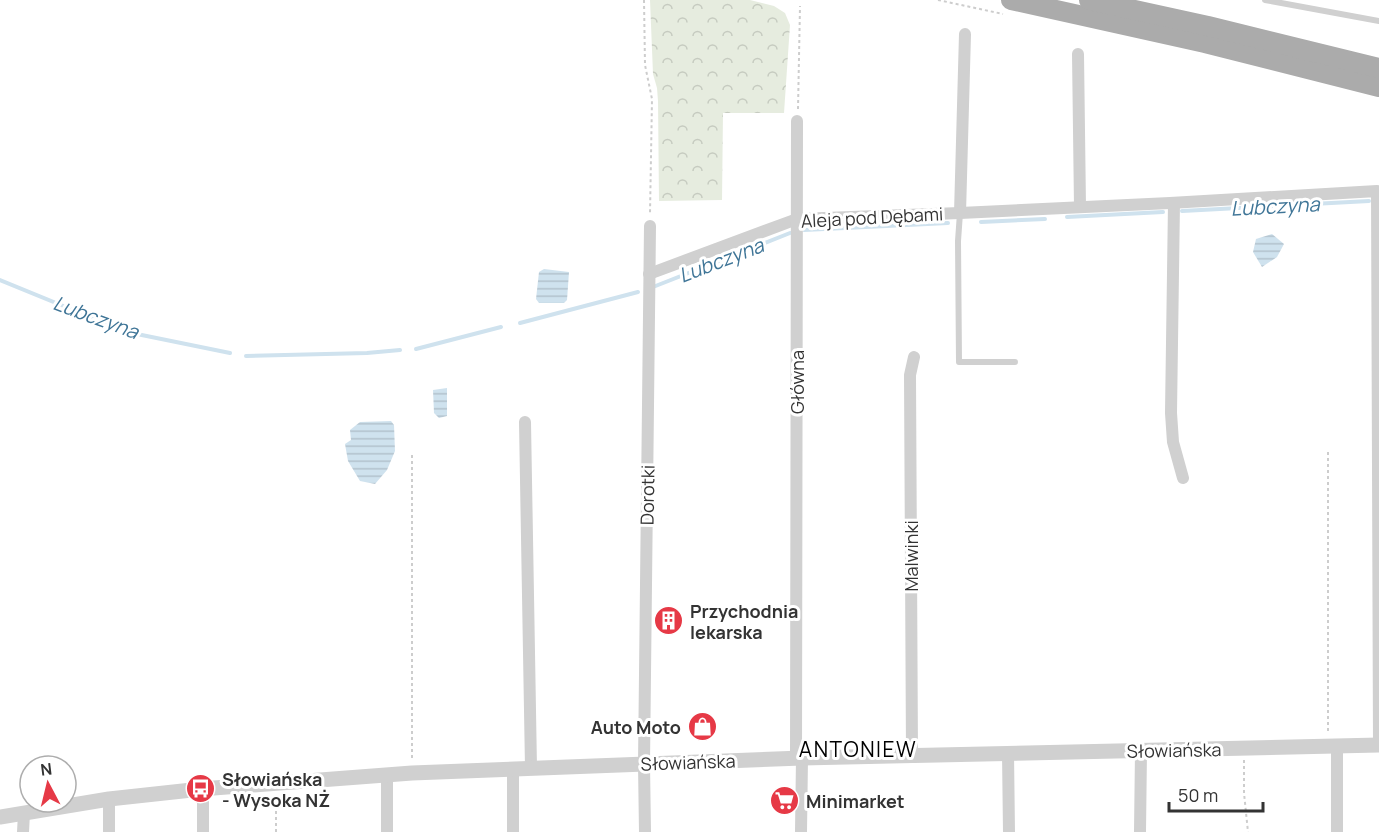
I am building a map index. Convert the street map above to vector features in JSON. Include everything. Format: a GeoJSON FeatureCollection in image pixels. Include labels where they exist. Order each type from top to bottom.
{"type":"FeatureCollection","features":[{"type":"Feature","properties":{"kind":"main road"},"geometry":{"type":"LineString","coordinates":[[1011,0],[1206,43],[1379,87]]}},
{"type":"Feature","properties":{"kind":"main road"},"geometry":{"type":"LineString","coordinates":[[1089,0],[1208,26],[1379,68]]}},
{"type":"Feature","properties":{"kind":"street","name":"Aleja pod Dębami"},"geometry":{"type":"LineString","coordinates":[[960,213],[965,34]]}},
{"type":"Feature","properties":{"kind":"street"},"geometry":{"type":"LineString","coordinates":[[1078,54],[1080,207]]}},
{"type":"Feature","properties":{"kind":"street","name":"Główna"},"geometry":{"type":"LineString","coordinates":[[797,121],[801,832]]}},
{"type":"Feature","properties":{"kind":"street","name":"Aleja pod Dębami"},"geometry":{"type":"LineString","coordinates":[[649,274],[797,219],[1174,203],[1377,191],[1379,745]]}},
{"type":"Feature","properties":{"kind":"street"},"geometry":{"type":"LineString","coordinates":[[1174,203],[1171,413],[1173,442],[1183,478]]}},
{"type":"Feature","properties":{"kind":"street","name":"Dorotki"},"geometry":{"type":"LineString","coordinates":[[645,832],[650,225]]}},
{"type":"Feature","properties":{"kind":"street","name":"Malwinki"},"geometry":{"type":"LineString","coordinates":[[912,755],[910,375],[914,357]]}},
{"type":"Feature","properties":{"kind":"street"},"geometry":{"type":"LineString","coordinates":[[525,422],[531,768]]}},
{"type":"Feature","properties":{"kind":"street","name":"Słowiańska"},"geometry":{"type":"LineString","coordinates":[[78,804],[203,789],[412,773],[799,758],[1379,745]]}},
{"type":"Feature","properties":{"kind":"street"},"geometry":{"type":"LineString","coordinates":[[1332,746],[1337,832]]}},
{"type":"Feature","properties":{"kind":"street"},"geometry":{"type":"LineString","coordinates":[[1140,832],[1141,751]]}},
{"type":"Feature","properties":{"kind":"street"},"geometry":{"type":"LineString","coordinates":[[1008,753],[1009,832]]}},
{"type":"Feature","properties":{"kind":"street"},"geometry":{"type":"LineString","coordinates":[[513,769],[513,832]]}},
{"type":"Feature","properties":{"kind":"street"},"geometry":{"type":"LineString","coordinates":[[387,775],[387,832]]}},
{"type":"Feature","properties":{"kind":"street"},"geometry":{"type":"LineString","coordinates":[[203,789],[203,832]]}},
{"type":"Feature","properties":{"kind":"street"},"geometry":{"type":"LineString","coordinates":[[109,832],[110,799]]}},
{"type":"Feature","properties":{"kind":"street","name":"Słowiańska"},"geometry":{"type":"LineString","coordinates":[[0,817],[18,814]]}},
{"type":"Feature","properties":{"kind":"street"},"geometry":{"type":"LineString","coordinates":[[23,832],[24,814]]}},
{"type":"Feature","properties":{"kind":"lane"},"geometry":{"type":"LineString","coordinates":[[1265,0],[1379,21]]}},
{"type":"Feature","properties":{"kind":"lane"},"geometry":{"type":"LineString","coordinates":[[960,213],[958,241],[959,362],[1015,362]]}},
{"type":"Feature","properties":{"kind":"path"},"geometry":{"type":"LineString","coordinates":[[644,0],[645,65],[652,99],[650,225]]}},
{"type":"Feature","properties":{"kind":"path"},"geometry":{"type":"LineString","coordinates":[[797,121],[800,6]]}},
{"type":"Feature","properties":{"kind":"path"},"geometry":{"type":"LineString","coordinates":[[1328,450],[1332,746]]}},
{"type":"Feature","properties":{"kind":"path"},"geometry":{"type":"LineString","coordinates":[[412,455],[412,773]]}},
{"type":"Feature","properties":{"kind":"path"},"geometry":{"type":"LineString","coordinates":[[1244,748],[1244,793],[1248,832]]}},
{"type":"Feature","properties":{"kind":"path"},"geometry":{"type":"LineString","coordinates":[[276,783],[276,832]]}},
{"type":"Feature","properties":{"kind":"green space"},"geometry":{"type":"Polygon","coordinates":[[[650,0],[750,0],[774,6],[785,13],[790,25],[784,113],[723,113],[722,200],[659,201],[658,101],[653,74],[650,0]]]}},
{"type":"Feature","properties":{"kind":"water"},"geometry":{"type":"Polygon","coordinates":[[[1272,234],[1284,244],[1277,257],[1262,267],[1253,252],[1256,239],[1272,234]]]}},
{"type":"Feature","properties":{"kind":"water"},"geometry":{"type":"Polygon","coordinates":[[[544,269],[569,272],[567,300],[564,303],[539,303],[536,299],[539,272],[544,269]]]}},
{"type":"Feature","properties":{"kind":"water"},"geometry":{"type":"Polygon","coordinates":[[[447,388],[447,416],[439,418],[434,413],[433,390],[447,388]]]}},
{"type":"Feature","properties":{"kind":"water"},"geometry":{"type":"Polygon","coordinates":[[[391,421],[394,425],[395,451],[387,470],[375,484],[360,481],[348,461],[345,444],[351,440],[350,430],[360,422],[391,421]]]}},
{"type":"Feature","properties":{"kind":"waterway","name":"Lubczyna"},"geometry":{"type":"LineString","coordinates":[[1182,211],[1369,201]]}},
{"type":"Feature","properties":{"kind":"waterway","name":"Lubczyna"},"geometry":{"type":"LineString","coordinates":[[1067,217],[1163,212]]}},
{"type":"Feature","properties":{"kind":"waterway","name":"Lubczyna"},"geometry":{"type":"LineString","coordinates":[[981,222],[1045,219]]}},
{"type":"Feature","properties":{"kind":"waterway","name":"Lubczyna"},"geometry":{"type":"LineString","coordinates":[[804,230],[948,223]]}},
{"type":"Feature","properties":{"kind":"waterway","name":"Lubczyna"},"geometry":{"type":"LineString","coordinates":[[653,287],[790,233]]}},
{"type":"Feature","properties":{"kind":"waterway","name":"Lubczyna"},"geometry":{"type":"LineString","coordinates":[[0,280],[127,332],[230,353]]}},
{"type":"Feature","properties":{"kind":"waterway","name":"Lubczyna"},"geometry":{"type":"LineString","coordinates":[[520,323],[638,292]]}},
{"type":"Feature","properties":{"kind":"waterway","name":"Lubczyna"},"geometry":{"type":"LineString","coordinates":[[416,349],[501,327]]}},
{"type":"Feature","properties":{"kind":"waterway","name":"Lubczyna"},"geometry":{"type":"LineString","coordinates":[[246,356],[400,350]]}},
{"type":"Feature","properties":{"kind":"place","name":"Przychodnia lekarska"},"geometry":{"type":"Point","coordinates":[669,621]}},
{"type":"Feature","properties":{"kind":"place","name":"Auto Moto"},"geometry":{"type":"Point","coordinates":[702,727]}},
{"type":"Feature","properties":{"kind":"place","name":"Słowiańska - Wysoka NŻ"},"geometry":{"type":"Point","coordinates":[201,789]}},
{"type":"Feature","properties":{"kind":"place","name":"Minimarket"},"geometry":{"type":"Point","coordinates":[785,801]}},
{"type":"Feature","properties":{"kind":"district","name":"ANTONIEW"},"geometry":{"type":"Point","coordinates":[858,749]}}]}
